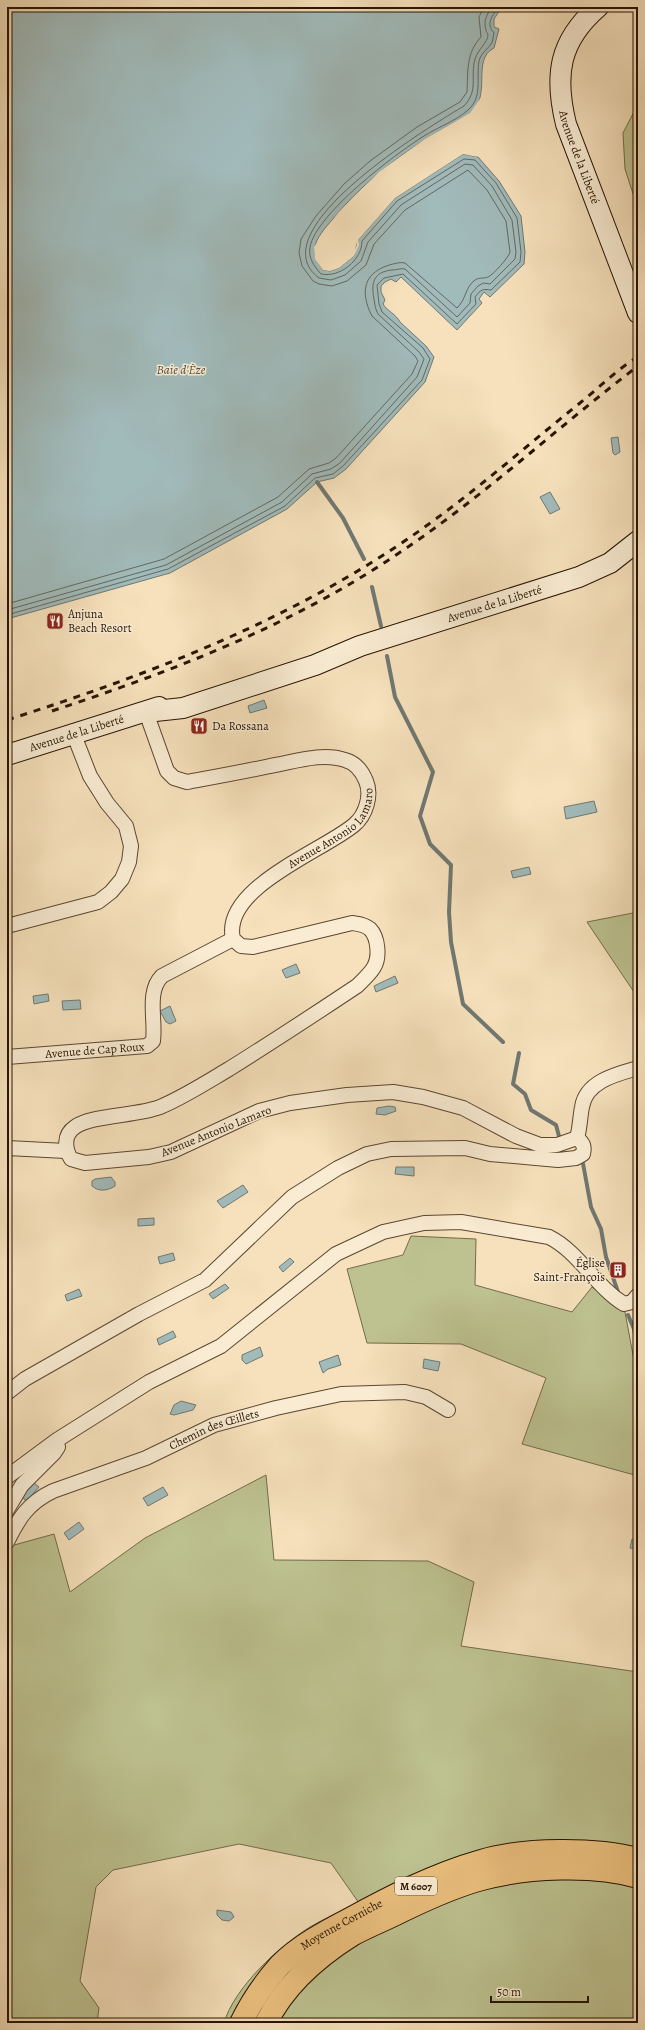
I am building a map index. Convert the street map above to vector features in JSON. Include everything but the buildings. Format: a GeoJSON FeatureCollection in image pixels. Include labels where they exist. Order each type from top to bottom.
{"type":"FeatureCollection","features":[{"type":"Feature","properties":{"kind":"main road","name":"Avenue de la Liberté"},"geometry":{"type":"LineString","coordinates":[[598,7],[576,30],[567,46],[560,68],[561,103],[568,130],[638,313]]}},
{"type":"Feature","properties":{"kind":"main road","name":"Avenue de la Liberté"},"geometry":{"type":"LineString","coordinates":[[7,755],[146,712],[174,701],[318,655],[344,652],[579,577],[610,563],[638,541]]}},
{"type":"Feature","properties":{"kind":"main road","name":"Moyenne Corniche"},"geometry":{"type":"LineString","coordinates":[[241,2023],[259,1993],[281,1965],[304,1945],[382,1901],[435,1877],[482,1860],[544,1852],[600,1853],[638,1859]]}},
{"type":"Feature","properties":{"kind":"main road","name":"Moyenne Corniche"},"geometry":{"type":"LineString","coordinates":[[266,2023],[295,1981],[317,1960],[353,1935],[435,1895],[482,1879],[546,1869],[592,1870],[627,1874],[638,1877]]}},
{"type":"Feature","properties":{"kind":"main road"},"geometry":{"type":"LineString","coordinates":[[254,2023],[270,1998],[296,1969],[331,1941],[353,1935]]}},
{"type":"Feature","properties":{"kind":"street","name":"Avenue Antonio Lamaro"},"geometry":{"type":"LineString","coordinates":[[146,712],[166,771],[174,778],[180,780],[187,782],[322,757],[346,760],[361,770],[367,783],[369,798],[364,811],[355,824],[275,874],[246,898],[234,918],[230,930],[232,939]]}},
{"type":"Feature","properties":{"kind":"street"},"geometry":{"type":"LineString","coordinates":[[7,926],[98,902],[111,892],[122,879],[129,862],[131,846],[126,826],[107,803],[90,776],[74,735]]}},
{"type":"Feature","properties":{"kind":"street"},"geometry":{"type":"LineString","coordinates":[[7,1148],[66,1151],[66,1138],[73,1128],[83,1123],[138,1113],[159,1107],[200,1086],[254,1054],[357,986],[375,967],[378,955],[377,943],[371,929],[363,924],[352,923],[253,947],[241,946],[232,939]]}},
{"type":"Feature","properties":{"kind":"street","name":"Avenue de Cap Roux"},"geometry":{"type":"LineString","coordinates":[[7,1057],[147,1046],[153,1041],[153,996],[156,982],[162,976],[232,939]]}},
{"type":"Feature","properties":{"kind":"street"},"geometry":{"type":"LineString","coordinates":[[7,1393],[25,1379],[139,1314],[205,1280],[292,1197],[338,1168],[367,1154],[391,1149],[465,1148],[490,1154],[558,1160],[576,1158],[583,1154],[583,1143],[577,1138],[582,1105],[588,1092],[598,1083],[612,1075],[638,1068]]}},
{"type":"Feature","properties":{"kind":"street","name":"Avenue Antonio Lamaro"},"geometry":{"type":"LineString","coordinates":[[66,1151],[71,1159],[85,1163],[149,1157],[171,1152],[259,1111],[290,1103],[347,1095],[393,1092],[424,1097],[463,1108],[516,1136],[540,1144],[557,1145],[577,1138]]}},
{"type":"Feature","properties":{"kind":"street"},"geometry":{"type":"LineString","coordinates":[[7,1477],[57,1440],[149,1382],[221,1346],[336,1254],[383,1232],[424,1223],[461,1222],[549,1237],[561,1243],[611,1296],[624,1304],[632,1302],[638,1295]]}},
{"type":"Feature","properties":{"kind":"street"},"geometry":{"type":"LineString","coordinates":[[7,1378],[25,1379]]}},
{"type":"Feature","properties":{"kind":"street","name":"Chemin des Œillets"},"geometry":{"type":"LineString","coordinates":[[7,1542],[28,1508],[39,1498],[53,1491],[146,1458],[214,1425],[276,1408],[341,1394],[405,1392],[426,1397],[448,1410]]}},
{"type":"Feature","properties":{"kind":"street"},"geometry":{"type":"LineString","coordinates":[[7,1510],[22,1485],[58,1448],[57,1440]]}},
{"type":"Feature","properties":{"kind":"green space"},"geometry":{"type":"Polygon","coordinates":[[[638,104],[638,209],[625,169],[623,133],[638,104]]]}},
{"type":"Feature","properties":{"kind":"green space"},"geometry":{"type":"Polygon","coordinates":[[[638,912],[638,998],[587,922],[638,912]]]}},
{"type":"Feature","properties":{"kind":"green space"},"geometry":{"type":"Polygon","coordinates":[[[411,1236],[476,1239],[475,1285],[572,1312],[592,1287],[625,1312],[636,1371],[638,1371],[638,1476],[522,1444],[546,1378],[461,1344],[367,1343],[347,1269],[403,1255],[411,1236]]]}},
{"type":"Feature","properties":{"kind":"green space"},"geometry":{"type":"Polygon","coordinates":[[[266,1475],[274,1560],[428,1561],[474,1582],[461,1646],[638,1672],[638,2023],[224,2023],[229,2010],[247,1982],[272,1956],[310,1927],[359,1903],[331,1863],[239,1844],[113,1870],[96,1887],[80,1981],[99,2008],[97,2023],[7,2023],[7,1547],[54,1534],[70,1592],[145,1538],[266,1475]]]}},
{"type":"Feature","properties":{"kind":"water","name":"Baie d'Èze"},"geometry":{"type":"Polygon","coordinates":[[[7,7],[502,7],[494,19],[494,27],[499,29],[494,48],[487,54],[483,61],[480,99],[476,108],[468,115],[400,156],[364,186],[342,208],[321,233],[315,244],[315,255],[323,270],[330,271],[339,268],[354,256],[358,240],[395,198],[463,154],[478,157],[499,181],[521,216],[525,252],[524,264],[490,297],[484,292],[479,299],[482,303],[457,330],[401,277],[396,282],[391,279],[381,286],[381,292],[385,300],[383,304],[426,346],[434,357],[425,382],[346,469],[334,478],[317,482],[287,509],[170,573],[7,619],[7,7]]]}},
{"type":"Feature","properties":{"kind":"water"},"geometry":{"type":"Polygon","coordinates":[[[618,437],[620,452],[615,455],[613,453],[611,438],[618,437]]]}},
{"type":"Feature","properties":{"kind":"water"},"geometry":{"type":"Polygon","coordinates":[[[550,492],[560,509],[550,514],[540,497],[550,492]]]}},
{"type":"Feature","properties":{"kind":"water"},"geometry":{"type":"Polygon","coordinates":[[[264,700],[267,708],[250,713],[248,706],[264,700]]]}},
{"type":"Feature","properties":{"kind":"water"},"geometry":{"type":"Polygon","coordinates":[[[594,801],[597,812],[566,819],[564,807],[594,801]]]}},
{"type":"Feature","properties":{"kind":"water"},"geometry":{"type":"Polygon","coordinates":[[[529,867],[531,874],[513,878],[511,871],[529,867]]]}},
{"type":"Feature","properties":{"kind":"water"},"geometry":{"type":"Polygon","coordinates":[[[296,964],[300,973],[286,978],[282,970],[296,964]]]}},
{"type":"Feature","properties":{"kind":"water"},"geometry":{"type":"Polygon","coordinates":[[[395,976],[398,983],[376,992],[374,986],[395,976]]]}},
{"type":"Feature","properties":{"kind":"water"},"geometry":{"type":"Polygon","coordinates":[[[48,994],[49,1001],[34,1004],[33,996],[48,994]]]}},
{"type":"Feature","properties":{"kind":"water"},"geometry":{"type":"Polygon","coordinates":[[[80,1000],[81,1009],[63,1010],[62,1001],[80,1000]]]}},
{"type":"Feature","properties":{"kind":"water"},"geometry":{"type":"Polygon","coordinates":[[[170,1006],[176,1021],[170,1024],[166,1022],[160,1011],[170,1006]]]}},
{"type":"Feature","properties":{"kind":"water"},"geometry":{"type":"Polygon","coordinates":[[[389,1106],[395,1107],[396,1111],[385,1115],[376,1114],[377,1108],[389,1106]]]}},
{"type":"Feature","properties":{"kind":"water"},"geometry":{"type":"Polygon","coordinates":[[[396,1167],[414,1167],[414,1176],[395,1174],[396,1167]]]}},
{"type":"Feature","properties":{"kind":"water"},"geometry":{"type":"Polygon","coordinates":[[[111,1177],[115,1182],[115,1186],[112,1188],[100,1190],[92,1186],[92,1181],[95,1179],[111,1177]]]}},
{"type":"Feature","properties":{"kind":"water"},"geometry":{"type":"Polygon","coordinates":[[[243,1185],[248,1192],[223,1208],[217,1201],[243,1185]]]}},
{"type":"Feature","properties":{"kind":"water"},"geometry":{"type":"Polygon","coordinates":[[[154,1218],[154,1225],[138,1226],[138,1219],[154,1218]]]}},
{"type":"Feature","properties":{"kind":"water"},"geometry":{"type":"Polygon","coordinates":[[[173,1253],[175,1260],[160,1264],[158,1257],[173,1253]]]}},
{"type":"Feature","properties":{"kind":"water"},"geometry":{"type":"Polygon","coordinates":[[[290,1258],[294,1262],[283,1272],[279,1267],[290,1258]]]}},
{"type":"Feature","properties":{"kind":"water"},"geometry":{"type":"Polygon","coordinates":[[[225,1284],[229,1288],[213,1299],[209,1294],[225,1284]]]}},
{"type":"Feature","properties":{"kind":"water"},"geometry":{"type":"Polygon","coordinates":[[[79,1289],[82,1296],[67,1301],[65,1295],[79,1289]]]}},
{"type":"Feature","properties":{"kind":"water"},"geometry":{"type":"Polygon","coordinates":[[[173,1331],[176,1337],[159,1345],[157,1339],[173,1331]]]}},
{"type":"Feature","properties":{"kind":"water"},"geometry":{"type":"Polygon","coordinates":[[[260,1347],[263,1356],[246,1364],[242,1360],[242,1355],[260,1347]]]}},
{"type":"Feature","properties":{"kind":"water"},"geometry":{"type":"Polygon","coordinates":[[[338,1355],[341,1365],[328,1369],[323,1373],[319,1362],[338,1355]]]}},
{"type":"Feature","properties":{"kind":"water"},"geometry":{"type":"Polygon","coordinates":[[[424,1359],[440,1362],[438,1371],[423,1368],[424,1359]]]}},
{"type":"Feature","properties":{"kind":"water"},"geometry":{"type":"Polygon","coordinates":[[[181,1401],[196,1405],[193,1410],[174,1415],[170,1414],[174,1405],[181,1401]]]}},
{"type":"Feature","properties":{"kind":"water"},"geometry":{"type":"Polygon","coordinates":[[[33,1482],[39,1487],[27,1501],[21,1497],[33,1482]]]}},
{"type":"Feature","properties":{"kind":"water"},"geometry":{"type":"Polygon","coordinates":[[[163,1487],[168,1495],[148,1506],[143,1498],[163,1487]]]}},
{"type":"Feature","properties":{"kind":"water"},"geometry":{"type":"Polygon","coordinates":[[[79,1522],[84,1529],[69,1540],[64,1533],[79,1522]]]}},
{"type":"Feature","properties":{"kind":"water"},"geometry":{"type":"Polygon","coordinates":[[[632,1539],[638,1541],[638,1550],[630,1548],[632,1539]]]}},
{"type":"Feature","properties":{"kind":"water"},"geometry":{"type":"Polygon","coordinates":[[[217,1910],[231,1912],[234,1917],[229,1921],[222,1920],[217,1915],[217,1910]]]}},
{"type":"Feature","properties":{"kind":"pier"},"geometry":{"type":"Polygon","coordinates":[[[482,96],[483,99],[479,106],[471,115],[426,141],[380,174],[356,196],[321,238],[316,247],[317,258],[324,268],[330,269],[338,266],[353,254],[357,245],[356,239],[394,197],[462,153],[471,153],[478,157],[463,154],[395,198],[358,240],[359,245],[354,256],[339,268],[330,271],[323,270],[315,259],[314,247],[338,213],[379,172],[425,139],[470,113],[482,96]]]}},
{"type":"Feature","properties":{"kind":"waterway"},"geometry":{"type":"LineString","coordinates":[[317,482],[343,518],[364,559]]}},
{"type":"Feature","properties":{"kind":"waterway"},"geometry":{"type":"LineString","coordinates":[[372,587],[381,626]]}},
{"type":"Feature","properties":{"kind":"waterway"},"geometry":{"type":"LineString","coordinates":[[387,656],[395,697],[433,772],[420,816],[430,844],[451,865],[449,912],[451,942],[463,1004],[503,1042]]}},
{"type":"Feature","properties":{"kind":"waterway"},"geometry":{"type":"LineString","coordinates":[[519,1053],[513,1084],[525,1094],[531,1110],[556,1125],[560,1140]]}},
{"type":"Feature","properties":{"kind":"waterway"},"geometry":{"type":"LineString","coordinates":[[582,1158],[591,1207],[601,1229],[606,1257],[618,1292]]}},
{"type":"Feature","properties":{"kind":"waterway"},"geometry":{"type":"LineString","coordinates":[[628,1315],[634,1329],[638,1351]]}},
{"type":"Feature","properties":{"kind":"railway"},"geometry":{"type":"LineString","coordinates":[[7,720],[63,702],[174,661],[282,613],[334,585],[384,555],[452,507],[615,373],[638,357]]}},
{"type":"Feature","properties":{"kind":"railway"},"geometry":{"type":"LineString","coordinates":[[52,711],[142,680],[231,644],[275,624],[359,579],[461,509],[638,366]]}},
{"type":"Feature","properties":{"kind":"place","name":"Anjuna Beach Resort"},"geometry":{"type":"Point","coordinates":[55,621]}},
{"type":"Feature","properties":{"kind":"place","name":"Da Rossana"},"geometry":{"type":"Point","coordinates":[199,726]}},
{"type":"Feature","properties":{"kind":"place","name":"Église Saint-François"},"geometry":{"type":"Point","coordinates":[618,1270]}}]}
